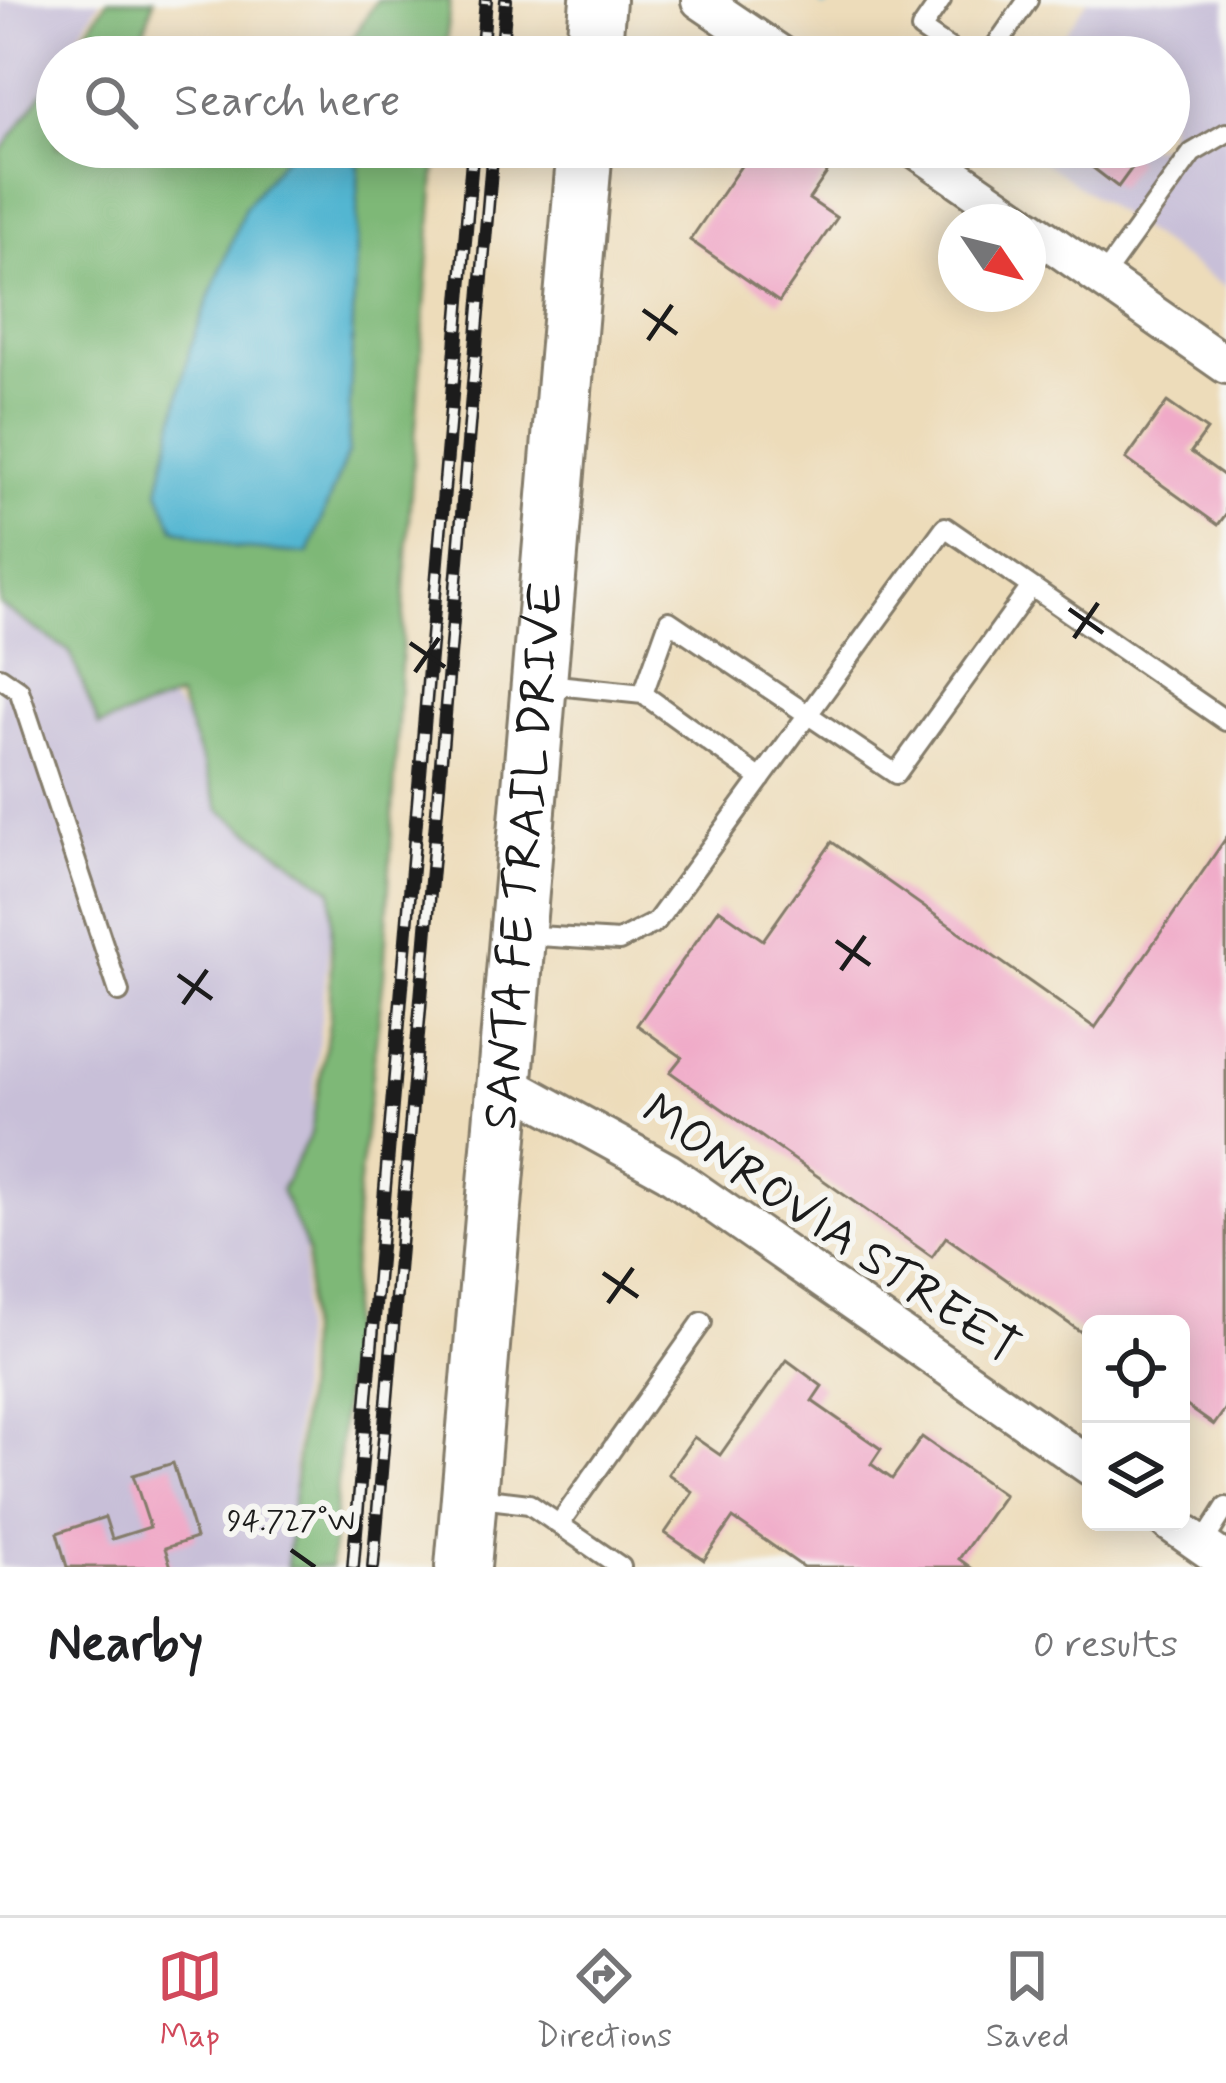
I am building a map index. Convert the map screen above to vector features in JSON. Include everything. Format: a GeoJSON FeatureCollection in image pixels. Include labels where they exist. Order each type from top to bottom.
{"type":"FeatureCollection","features":[{"type":"Feature","properties":{"kind":"main road","name":"SANTA FE TRAIL DRIVE"},"geometry":{"type":"LineString","coordinates":[[463,1567],[583,168]]}},
{"type":"Feature","properties":{"kind":"street"},"geometry":{"type":"LineString","coordinates":[[710,3],[755,36]]}},
{"type":"Feature","properties":{"kind":"street"},"geometry":{"type":"LineString","coordinates":[[946,168],[997,204]]}},
{"type":"Feature","properties":{"kind":"street"},"geometry":{"type":"LineString","coordinates":[[1046,239],[1226,364]]}},
{"type":"Feature","properties":{"kind":"street","name":"MONROVIA STREET"},"geometry":{"type":"LineString","coordinates":[[508,1084],[654,1162],[1082,1461]]}},
{"type":"Feature","properties":{"kind":"street"},"geometry":{"type":"LineString","coordinates":[[1182,1531],[1214,1553]]}},
{"type":"Feature","properties":{"kind":"lane"},"geometry":{"type":"LineString","coordinates":[[932,36],[920,28],[941,0]]}},
{"type":"Feature","properties":{"kind":"lane"},"geometry":{"type":"LineString","coordinates":[[1003,36],[1028,0]]}},
{"type":"Feature","properties":{"kind":"lane"},"geometry":{"type":"LineString","coordinates":[[1190,156],[1224,135]]}},
{"type":"Feature","properties":{"kind":"lane"},"geometry":{"type":"LineString","coordinates":[[1102,278],[1181,168]]}},
{"type":"Feature","properties":{"kind":"lane"},"geometry":{"type":"LineString","coordinates":[[520,935],[619,941],[656,922],[945,527],[1226,721]]}},
{"type":"Feature","properties":{"kind":"lane"},"geometry":{"type":"LineString","coordinates":[[643,694],[669,621],[896,774],[1031,586]]}},
{"type":"Feature","properties":{"kind":"lane"},"geometry":{"type":"LineString","coordinates":[[0,677],[19,690],[119,992]]}},
{"type":"Feature","properties":{"kind":"lane"},"geometry":{"type":"LineString","coordinates":[[540,683],[643,694],[761,779]]}},
{"type":"Feature","properties":{"kind":"lane"},"geometry":{"type":"LineString","coordinates":[[559,1524],[702,1322]]}},
{"type":"Feature","properties":{"kind":"lane"},"geometry":{"type":"LineString","coordinates":[[470,1497],[529,1504],[621,1567]]}},
{"type":"Feature","properties":{"kind":"lane"},"geometry":{"type":"LineString","coordinates":[[1214,1553],[1226,1507]]}},
{"type":"Feature","properties":{"kind":"shaded area"},"geometry":{"type":"Polygon","coordinates":[[[0,0],[101,0],[78,36],[36,36],[36,100],[0,155],[0,0]]]}},
{"type":"Feature","properties":{"kind":"shaded area"},"geometry":{"type":"Polygon","coordinates":[[[1088,0],[1226,0],[1226,288],[1052,168],[1190,168],[1190,36],[1063,36],[1088,0]]]}},
{"type":"Feature","properties":{"kind":"shaded area"},"geometry":{"type":"Polygon","coordinates":[[[0,588],[175,705],[334,895],[314,1089],[288,1567],[0,1567],[0,588]]]}},
{"type":"Feature","properties":{"kind":"green space"},"geometry":{"type":"Polygon","coordinates":[[[108,0],[154,0],[143,36],[83,36],[108,0]]]}},
{"type":"Feature","properties":{"kind":"green space"},"geometry":{"type":"Polygon","coordinates":[[[377,0],[450,0],[447,36],[354,36],[377,0]]]}},
{"type":"Feature","properties":{"kind":"green space"},"geometry":{"type":"Polygon","coordinates":[[[36,102],[36,168],[435,168],[409,517],[384,975],[358,1191],[331,1567],[287,1567],[305,1374],[308,1252],[281,1190],[311,1133],[330,1018],[332,890],[220,810],[178,697],[99,726],[70,652],[0,605],[0,153],[36,102]]]}},
{"type":"Feature","properties":{"kind":"water"},"geometry":{"type":"Polygon","coordinates":[[[276,168],[359,168],[348,452],[308,554],[235,548],[174,528],[159,490],[190,348],[245,207],[276,168]]]}},
{"type":"Feature","properties":{"kind":"building"},"geometry":{"type":"Polygon","coordinates":[[[740,168],[830,168],[809,199],[837,218],[779,302],[690,240],[740,168]]]}},
{"type":"Feature","properties":{"kind":"building"},"geometry":{"type":"Polygon","coordinates":[[[1093,168],[1132,168],[1118,187],[1093,168]]]}},
{"type":"Feature","properties":{"kind":"building"},"geometry":{"type":"Polygon","coordinates":[[[1167,402],[1207,430],[1191,452],[1226,477],[1226,514],[1218,525],[1126,459],[1167,402]]]}},
{"type":"Feature","properties":{"kind":"building"},"geometry":{"type":"Polygon","coordinates":[[[1226,838],[1226,1408],[1214,1425],[1190,1408],[1190,1315],[1082,1315],[1082,1333],[946,1237],[932,1257],[670,1072],[682,1057],[637,1025],[719,909],[763,940],[832,842],[1095,1028],[1226,838]]]}},
{"type":"Feature","properties":{"kind":"building"},"geometry":{"type":"Polygon","coordinates":[[[787,1360],[822,1386],[812,1401],[881,1449],[871,1464],[892,1479],[922,1437],[1004,1495],[959,1559],[970,1567],[803,1567],[733,1518],[704,1560],[665,1533],[693,1492],[668,1474],[694,1437],[720,1455],[787,1360]]]}},
{"type":"Feature","properties":{"kind":"building"},"geometry":{"type":"Polygon","coordinates":[[[173,1463],[196,1538],[165,1548],[171,1567],[67,1567],[57,1533],[105,1517],[112,1539],[150,1527],[133,1475],[173,1463]]]}},
{"type":"Feature","properties":{"kind":"waterway"},"geometry":{"type":"LineString","coordinates":[[824,3],[827,0]]}},
{"type":"Feature","properties":{"kind":"railway"},"geometry":{"type":"LineString","coordinates":[[483,36],[486,0]]}},
{"type":"Feature","properties":{"kind":"railway"},"geometry":{"type":"LineString","coordinates":[[503,36],[506,0]]}},
{"type":"Feature","properties":{"kind":"railway"},"geometry":{"type":"LineString","coordinates":[[353,1567],[471,168]]}},
{"type":"Feature","properties":{"kind":"railway"},"geometry":{"type":"LineString","coordinates":[[373,1567],[491,168]]}}]}
